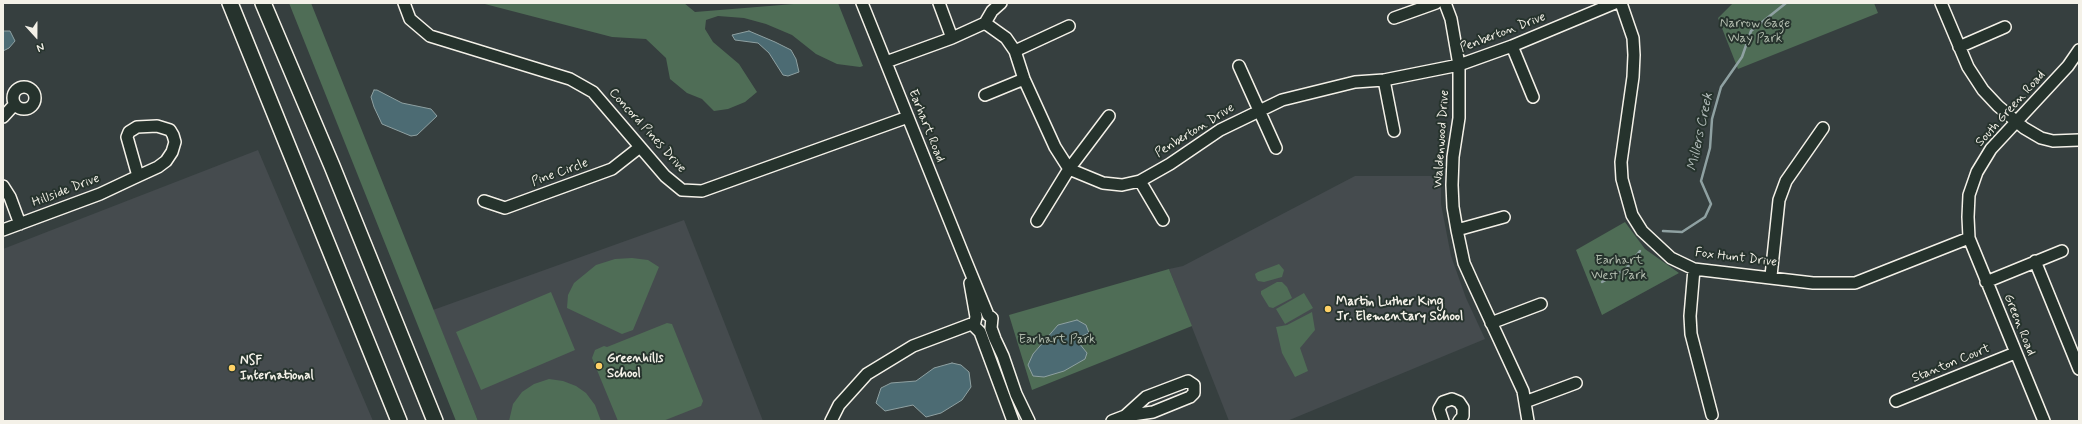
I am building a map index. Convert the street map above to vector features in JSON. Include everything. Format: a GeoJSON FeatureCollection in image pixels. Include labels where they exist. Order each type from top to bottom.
{"type":"FeatureCollection","features":[{"type":"Feature","properties":{"kind":"highway"},"geometry":{"type":"LineString","coordinates":[[230,3],[399,421]]}},
{"type":"Feature","properties":{"kind":"highway"},"geometry":{"type":"LineString","coordinates":[[263,3],[332,166],[435,421]]}},
{"type":"Feature","properties":{"kind":"street","name":"Concord Pines Drive"},"geometry":{"type":"LineString","coordinates":[[404,3],[410,19],[430,36],[570,79],[593,92],[665,176],[682,190],[702,191],[908,117]]}},
{"type":"Feature","properties":{"kind":"street","name":"Earhart Road"},"geometry":{"type":"LineString","coordinates":[[862,3],[965,259],[988,315],[993,322],[991,328],[1016,394],[1029,421]]}},
{"type":"Feature","properties":{"kind":"street"},"geometry":{"type":"LineString","coordinates":[[939,3],[952,38]]}},
{"type":"Feature","properties":{"kind":"street"},"geometry":{"type":"LineString","coordinates":[[886,62],[952,38],[985,23],[992,11],[1001,3]]}},
{"type":"Feature","properties":{"kind":"street"},"geometry":{"type":"LineString","coordinates":[[1394,18],[1436,3]]}},
{"type":"Feature","properties":{"kind":"street","name":"Waldenwood Drive"},"geometry":{"type":"LineString","coordinates":[[1445,3],[1451,19],[1459,65],[1459,118],[1453,157],[1452,185],[1453,207],[1457,230],[1464,263],[1523,391],[1528,421]]}},
{"type":"Feature","properties":{"kind":"street","name":"Penberton Drive"},"geometry":{"type":"LineString","coordinates":[[1069,169],[1103,184],[1122,185],[1140,181],[1170,164],[1220,130],[1258,110],[1282,100],[1355,82],[1384,80],[1459,65],[1512,46],[1615,3]]}},
{"type":"Feature","properties":{"kind":"street","name":"Fox Hunt Drive"},"geometry":{"type":"LineString","coordinates":[[1621,3],[1630,28],[1634,50],[1633,77],[1621,162],[1625,196],[1632,215],[1642,231],[1671,258],[1694,269],[1771,276],[1813,283],[1855,283],[1969,238]]}},
{"type":"Feature","properties":{"kind":"street"},"geometry":{"type":"LineString","coordinates":[[1940,3],[1968,67],[1983,90],[2016,122],[2041,138],[2053,141],[2079,140]]}},
{"type":"Feature","properties":{"kind":"street"},"geometry":{"type":"LineString","coordinates":[[985,23],[1006,38],[1015,51],[1024,79],[1055,147],[1069,169]]}},
{"type":"Feature","properties":{"kind":"street"},"geometry":{"type":"LineString","coordinates":[[1015,51],[1068,26]]}},
{"type":"Feature","properties":{"kind":"street"},"geometry":{"type":"LineString","coordinates":[[1959,47],[2005,27]]}},
{"type":"Feature","properties":{"kind":"street"},"geometry":{"type":"LineString","coordinates":[[1512,46],[1533,97]]}},
{"type":"Feature","properties":{"kind":"street","name":"South Green Road"},"geometry":{"type":"LineString","coordinates":[[1969,238],[1968,217],[1970,194],[1977,172],[1991,149],[2068,66],[2079,50]]}},
{"type":"Feature","properties":{"kind":"street"},"geometry":{"type":"LineString","coordinates":[[1239,66],[1276,148]]}},
{"type":"Feature","properties":{"kind":"street"},"geometry":{"type":"LineString","coordinates":[[985,95],[1024,79]]}},
{"type":"Feature","properties":{"kind":"street"},"geometry":{"type":"LineString","coordinates":[[1384,80],[1394,131]]}},
{"type":"Feature","properties":{"kind":"street"},"geometry":{"type":"LineString","coordinates":[[3,117],[14,105]]}},
{"type":"Feature","properties":{"kind":"street"},"geometry":{"type":"LineString","coordinates":[[1037,221],[1069,169],[1109,116]]}},
{"type":"Feature","properties":{"kind":"street","name":"Hillside Drive"},"geometry":{"type":"LineString","coordinates":[[3,230],[93,196],[138,176],[166,161],[172,152],[175,142],[170,130],[157,126],[132,128],[129,132],[127,137],[138,176]]}},
{"type":"Feature","properties":{"kind":"street"},"geometry":{"type":"LineString","coordinates":[[1771,276],[1779,200],[1786,181],[1823,128]]}},
{"type":"Feature","properties":{"kind":"street","name":"Pine Circle"},"geometry":{"type":"LineString","coordinates":[[484,201],[505,208],[612,169],[640,147]]}},
{"type":"Feature","properties":{"kind":"street"},"geometry":{"type":"LineString","coordinates":[[1140,181],[1163,220]]}},
{"type":"Feature","properties":{"kind":"street"},"geometry":{"type":"LineString","coordinates":[[3,186],[10,197],[20,224]]}},
{"type":"Feature","properties":{"kind":"street"},"geometry":{"type":"LineString","coordinates":[[1457,230],[1504,217]]}},
{"type":"Feature","properties":{"kind":"street","name":"Green Road"},"geometry":{"type":"LineString","coordinates":[[1969,238],[2044,421]]}},
{"type":"Feature","properties":{"kind":"street"},"geometry":{"type":"LineString","coordinates":[[1986,282],[2062,251]]}},
{"type":"Feature","properties":{"kind":"street","name":"Earhart Road"},"geometry":{"type":"LineString","coordinates":[[965,259],[977,326],[1013,421]]}},
{"type":"Feature","properties":{"kind":"street"},"geometry":{"type":"LineString","coordinates":[[2035,261],[2079,369]]}},
{"type":"Feature","properties":{"kind":"street"},"geometry":{"type":"LineString","coordinates":[[1694,269],[1690,316],[1691,334],[1712,415]]}},
{"type":"Feature","properties":{"kind":"street"},"geometry":{"type":"LineString","coordinates":[[1491,322],[1541,304]]}},
{"type":"Feature","properties":{"kind":"street"},"geometry":{"type":"LineString","coordinates":[[977,326],[982,314],[988,315]]}},
{"type":"Feature","properties":{"kind":"street"},"geometry":{"type":"LineString","coordinates":[[831,421],[839,405],[867,374],[913,346],[934,338],[977,326],[986,332],[991,328]]}},
{"type":"Feature","properties":{"kind":"street","name":"Stanton Court"},"geometry":{"type":"LineString","coordinates":[[1896,401],[2015,353]]}},
{"type":"Feature","properties":{"kind":"street"},"geometry":{"type":"LineString","coordinates":[[1112,421],[1125,416],[1153,412],[1190,397],[1194,393],[1194,385],[1188,381],[1146,398],[1125,416]]}},
{"type":"Feature","properties":{"kind":"street"},"geometry":{"type":"LineString","coordinates":[[1525,402],[1576,383]]}},
{"type":"Feature","properties":{"kind":"street"},"geometry":{"type":"LineString","coordinates":[[1443,421],[1439,409],[1444,402],[1452,399],[1459,402],[1463,408],[1463,416],[1459,421]]}},
{"type":"Feature","properties":{"kind":"shaded area"},"geometry":{"type":"Polygon","coordinates":[[[258,150],[373,421],[3,421],[3,249],[258,150]]]}},
{"type":"Feature","properties":{"kind":"shaded area","name":"Martin Luther King Jr. Elementary School"},"geometry":{"type":"Polygon","coordinates":[[[1355,176],[1441,176],[1441,204],[1451,256],[1466,298],[1485,339],[1287,421],[1229,421],[1169,269],[1183,266],[1355,176]]]}},
{"type":"Feature","properties":{"kind":"shaded area","name":"Greenhills School"},"geometry":{"type":"Polygon","coordinates":[[[684,220],[763,421],[478,421],[433,310],[684,220]]]}},
{"type":"Feature","properties":{"kind":"green space"},"geometry":{"type":"Polygon","coordinates":[[[289,3],[311,3],[478,421],[456,421],[289,3]]]}},
{"type":"Feature","properties":{"kind":"green space"},"geometry":{"type":"Polygon","coordinates":[[[481,3],[684,3],[695,12],[806,3],[838,3],[863,66],[860,67],[837,64],[816,54],[792,35],[766,24],[744,18],[718,16],[706,20],[705,29],[713,42],[739,64],[757,92],[745,102],[728,109],[714,111],[702,99],[687,93],[670,79],[666,58],[646,39],[612,37],[481,3]]]}},
{"type":"Feature","properties":{"kind":"green space","name":"Narrow Gage Way Park"},"geometry":{"type":"Polygon","coordinates":[[[1733,3],[1874,3],[1878,13],[1738,69],[1718,18],[1733,3]]]}},
{"type":"Feature","properties":{"kind":"green space","name":"Earhart West Park"},"geometry":{"type":"Polygon","coordinates":[[[1625,222],[1645,249],[1679,273],[1602,315],[1576,250],[1625,222]]]}},
{"type":"Feature","properties":{"kind":"green space"},"geometry":{"type":"Polygon","coordinates":[[[632,258],[648,260],[659,267],[633,330],[622,334],[567,308],[568,295],[574,283],[596,265],[615,259],[632,258]]]}},
{"type":"Feature","properties":{"kind":"green space"},"geometry":{"type":"Polygon","coordinates":[[[1279,264],[1284,270],[1282,277],[1264,282],[1258,281],[1255,274],[1279,264]]]}},
{"type":"Feature","properties":{"kind":"green space","name":"Earhart Park"},"geometry":{"type":"Polygon","coordinates":[[[1169,269],[1192,326],[1032,390],[1009,315],[1169,269]]]}},
{"type":"Feature","properties":{"kind":"green space"},"geometry":{"type":"Polygon","coordinates":[[[1277,282],[1282,282],[1287,287],[1292,298],[1273,308],[1269,307],[1261,294],[1261,291],[1277,282]]]}},
{"type":"Feature","properties":{"kind":"green space"},"geometry":{"type":"Polygon","coordinates":[[[551,292],[575,350],[481,390],[456,332],[551,292]]]}},
{"type":"Feature","properties":{"kind":"green space"},"geometry":{"type":"Polygon","coordinates":[[[1304,293],[1313,308],[1285,324],[1276,309],[1304,293]]]}},
{"type":"Feature","properties":{"kind":"green space"},"geometry":{"type":"Polygon","coordinates":[[[1312,312],[1315,330],[1300,348],[1308,371],[1295,377],[1282,353],[1276,327],[1287,325],[1312,312]]]}},
{"type":"Feature","properties":{"kind":"green space"},"geometry":{"type":"Polygon","coordinates":[[[667,323],[672,324],[703,401],[701,406],[663,421],[618,421],[592,358],[595,350],[604,346],[607,347],[667,323]]]}},
{"type":"Feature","properties":{"kind":"green space"},"geometry":{"type":"Polygon","coordinates":[[[549,379],[563,381],[576,386],[586,393],[595,405],[601,421],[509,421],[513,404],[522,392],[534,384],[549,379]]]}},
{"type":"Feature","properties":{"kind":"water"},"geometry":{"type":"Polygon","coordinates":[[[3,31],[10,31],[15,41],[9,48],[3,51],[3,31]]]}},
{"type":"Feature","properties":{"kind":"water"},"geometry":{"type":"Polygon","coordinates":[[[749,31],[791,50],[796,59],[799,72],[788,76],[783,75],[769,53],[758,43],[735,40],[732,35],[749,31]]]}},
{"type":"Feature","properties":{"kind":"water"},"geometry":{"type":"Polygon","coordinates":[[[374,90],[377,90],[402,103],[431,109],[437,116],[417,135],[411,136],[382,124],[371,97],[374,90]]]}},
{"type":"Feature","properties":{"kind":"water"},"geometry":{"type":"Polygon","coordinates":[[[1077,320],[1086,325],[1089,333],[1082,336],[1079,343],[1087,353],[1085,359],[1064,371],[1044,377],[1033,376],[1028,365],[1033,354],[1058,325],[1077,320]]]}},
{"type":"Feature","properties":{"kind":"water"},"geometry":{"type":"Polygon","coordinates":[[[952,363],[961,365],[969,372],[971,387],[962,400],[941,413],[926,417],[913,405],[885,411],[876,403],[881,388],[891,383],[916,381],[934,368],[952,363]]]}},
{"type":"Feature","properties":{"kind":"waterway","name":"Millers Creek"},"geometry":{"type":"LineString","coordinates":[[1663,231],[1682,232],[1705,217],[1711,204],[1701,181],[1710,148],[1712,119],[1721,87],[1742,57],[1751,31],[1786,3]]}},
{"type":"Feature","properties":{"kind":"waterway","name":"Millers Creek"},"geometry":{"type":"LineString","coordinates":[[1602,282],[1626,269],[1640,251]]}},
{"type":"Feature","properties":{"kind":"place","name":"Martin Luther King Jr. Elementary School"},"geometry":{"type":"Point","coordinates":[1328,309]}},
{"type":"Feature","properties":{"kind":"place","name":"Greenhills School"},"geometry":{"type":"Point","coordinates":[599,366]}},
{"type":"Feature","properties":{"kind":"place","name":"NSF International"},"geometry":{"type":"Point","coordinates":[232,368]}}]}
